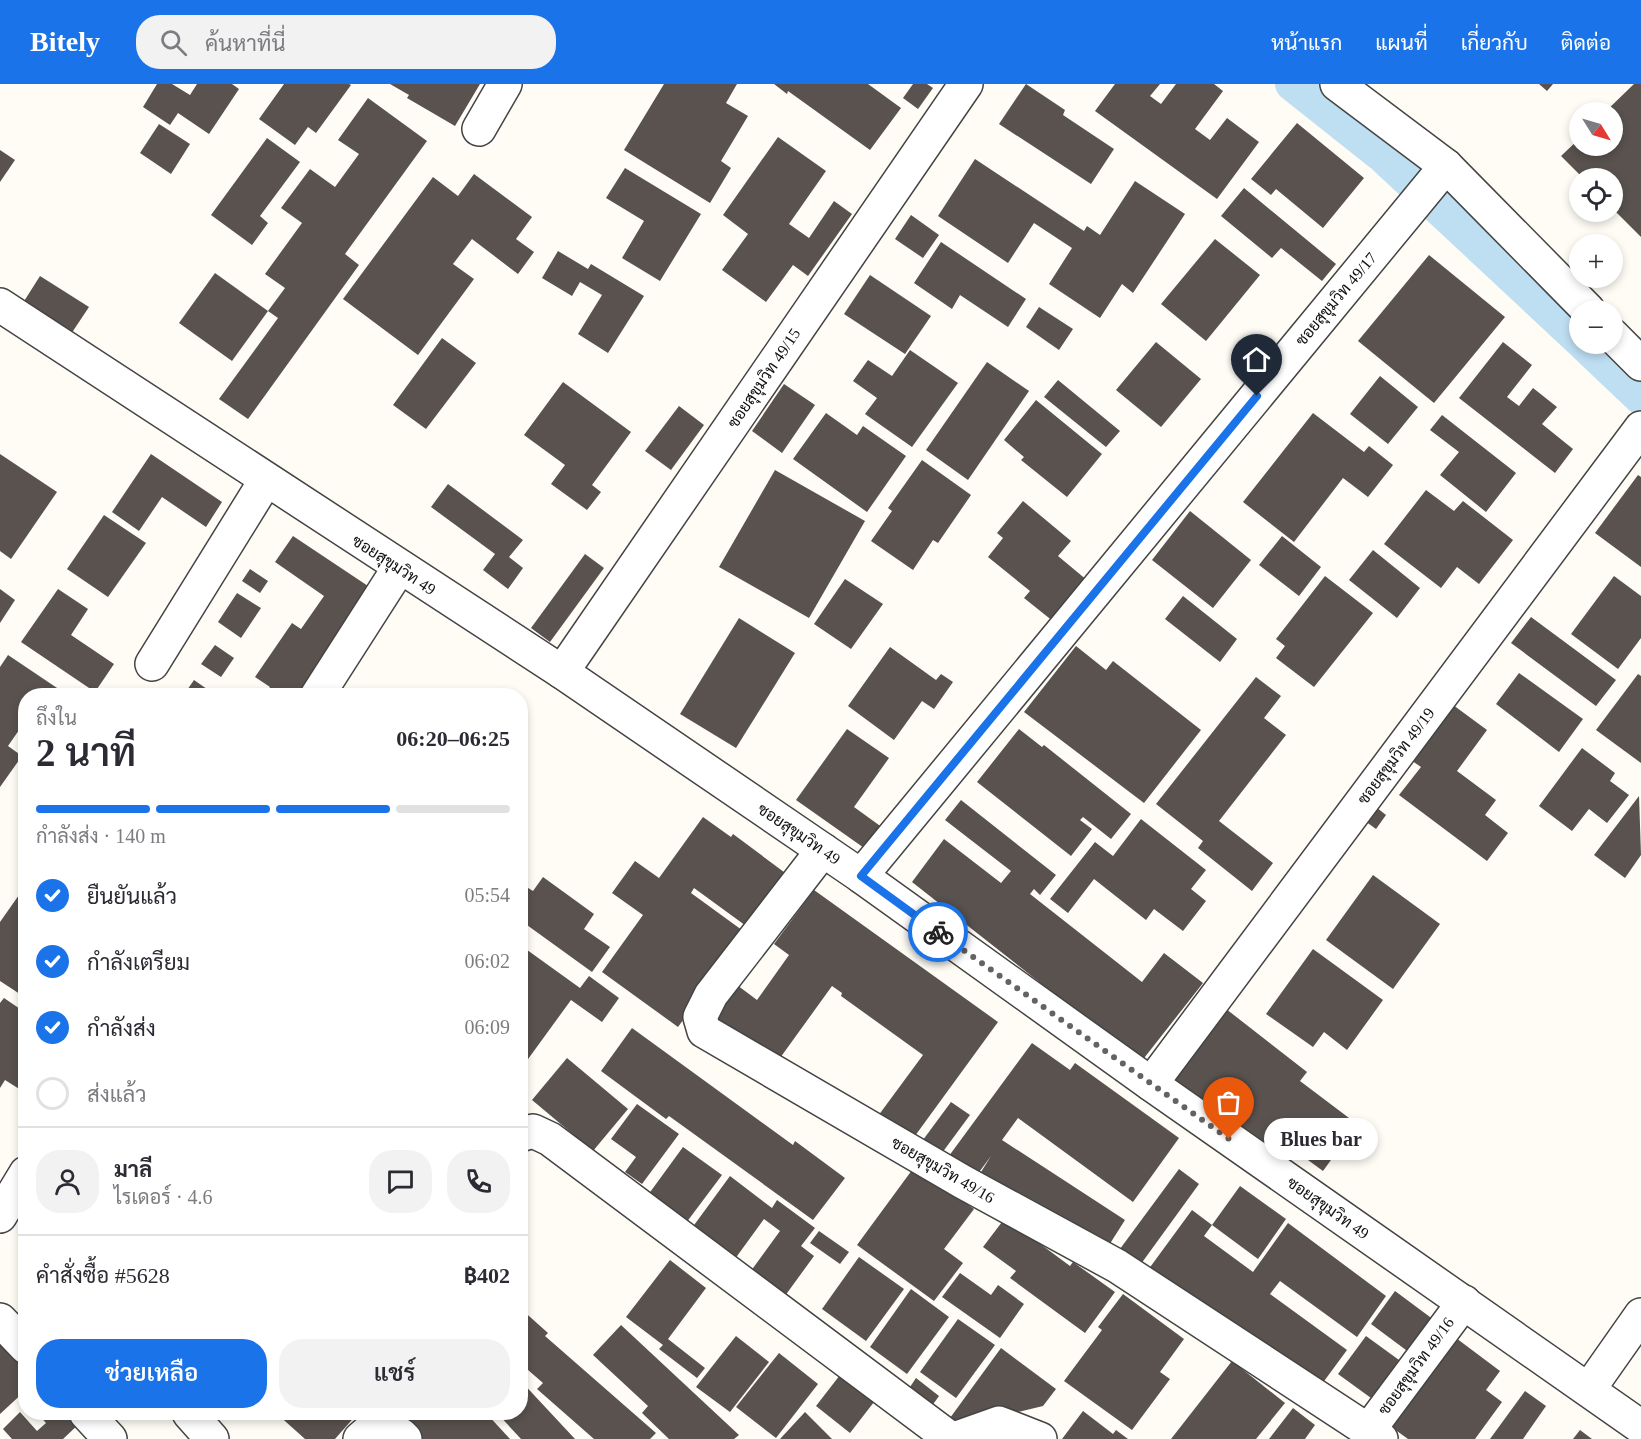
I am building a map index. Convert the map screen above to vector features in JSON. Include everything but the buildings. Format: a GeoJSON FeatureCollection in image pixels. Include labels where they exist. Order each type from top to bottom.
{"type":"FeatureCollection","features":[{"type":"Feature","properties":{"kind":"street"},"geometry":{"type":"LineString","coordinates":[[479,129],[505,84]]}},
{"type":"Feature","properties":{"kind":"street","name":"ซอยสุขุมวิท 49/15"},"geometry":{"type":"LineString","coordinates":[[562,672],[966,84]]}},
{"type":"Feature","properties":{"kind":"street"},"geometry":{"type":"LineString","coordinates":[[1337,84],[1446,166],[1578,300]]}},
{"type":"Feature","properties":{"kind":"street","name":"ซอยสุขุมวิท 49/17"},"geometry":{"type":"LineString","coordinates":[[861,876],[1446,166]]}},
{"type":"Feature","properties":{"kind":"street","name":"ซอยสุขุมวิท 49"},"geometry":{"type":"LineString","coordinates":[[0,305],[399,568],[562,672],[823,850],[1151,1084],[1641,1427]]}},
{"type":"Feature","properties":{"kind":"street"},"geometry":{"type":"LineString","coordinates":[[1623,346],[1641,364]]}},
{"type":"Feature","properties":{"kind":"street","name":"ซอยสุขุมวิท 49/19"},"geometry":{"type":"LineString","coordinates":[[1151,1084],[1641,428]]}},
{"type":"Feature","properties":{"kind":"street"},"geometry":{"type":"LineString","coordinates":[[152,664],[266,480]]}},
{"type":"Feature","properties":{"kind":"street"},"geometry":{"type":"LineString","coordinates":[[322,688],[399,568]]}},
{"type":"Feature","properties":{"kind":"street","name":"ซอยสุขุมวิท 49/16"},"geometry":{"type":"LineString","coordinates":[[823,850],[711,995],[700,1017],[704,1031],[963,1182],[1117,1266],[1374,1435],[1464,1302]]}},
{"type":"Feature","properties":{"kind":"street"},"geometry":{"type":"LineString","coordinates":[[528,1133],[533,1131],[549,1138],[952,1439],[999,1423],[1040,1439]]}},
{"type":"Feature","properties":{"kind":"street"},"geometry":{"type":"LineString","coordinates":[[11,1214],[18,1195]]}},
{"type":"Feature","properties":{"kind":"street"},"geometry":{"type":"LineString","coordinates":[[1589,1389],[1641,1315]]}},
{"type":"Feature","properties":{"kind":"street"},"geometry":{"type":"LineString","coordinates":[[0,1320],[18,1339]]}},
{"type":"Feature","properties":{"kind":"street"},"geometry":{"type":"LineString","coordinates":[[92,1420],[110,1439]]}},
{"type":"Feature","properties":{"kind":"street"},"geometry":{"type":"LineString","coordinates":[[195,1420],[212,1439]]}},
{"type":"Feature","properties":{"kind":"street"},"geometry":{"type":"LineString","coordinates":[[360,1439],[368,1432],[401,1435],[405,1439]]}},
{"type":"Feature","properties":{"kind":"waterway"},"geometry":{"type":"LineString","coordinates":[[1292,84],[1384,157],[1569,330]]}},
{"type":"Feature","properties":{"kind":"waterway"},"geometry":{"type":"LineString","coordinates":[[1595,354],[1641,398]]}},
{"type":"Feature","properties":{"kind":"way so far"},"geometry":{"type":"LineString","coordinates":[[938,932],[1229,1139]]}},
{"type":"Feature","properties":{"kind":"place","name":"Blues bar"},"geometry":{"type":"Point","coordinates":[1229,1139]}},
{"type":"Feature","properties":{"kind":"route"},"geometry":{"type":"LineString","coordinates":[[938,932],[861,876],[1257,396]]}}]}
